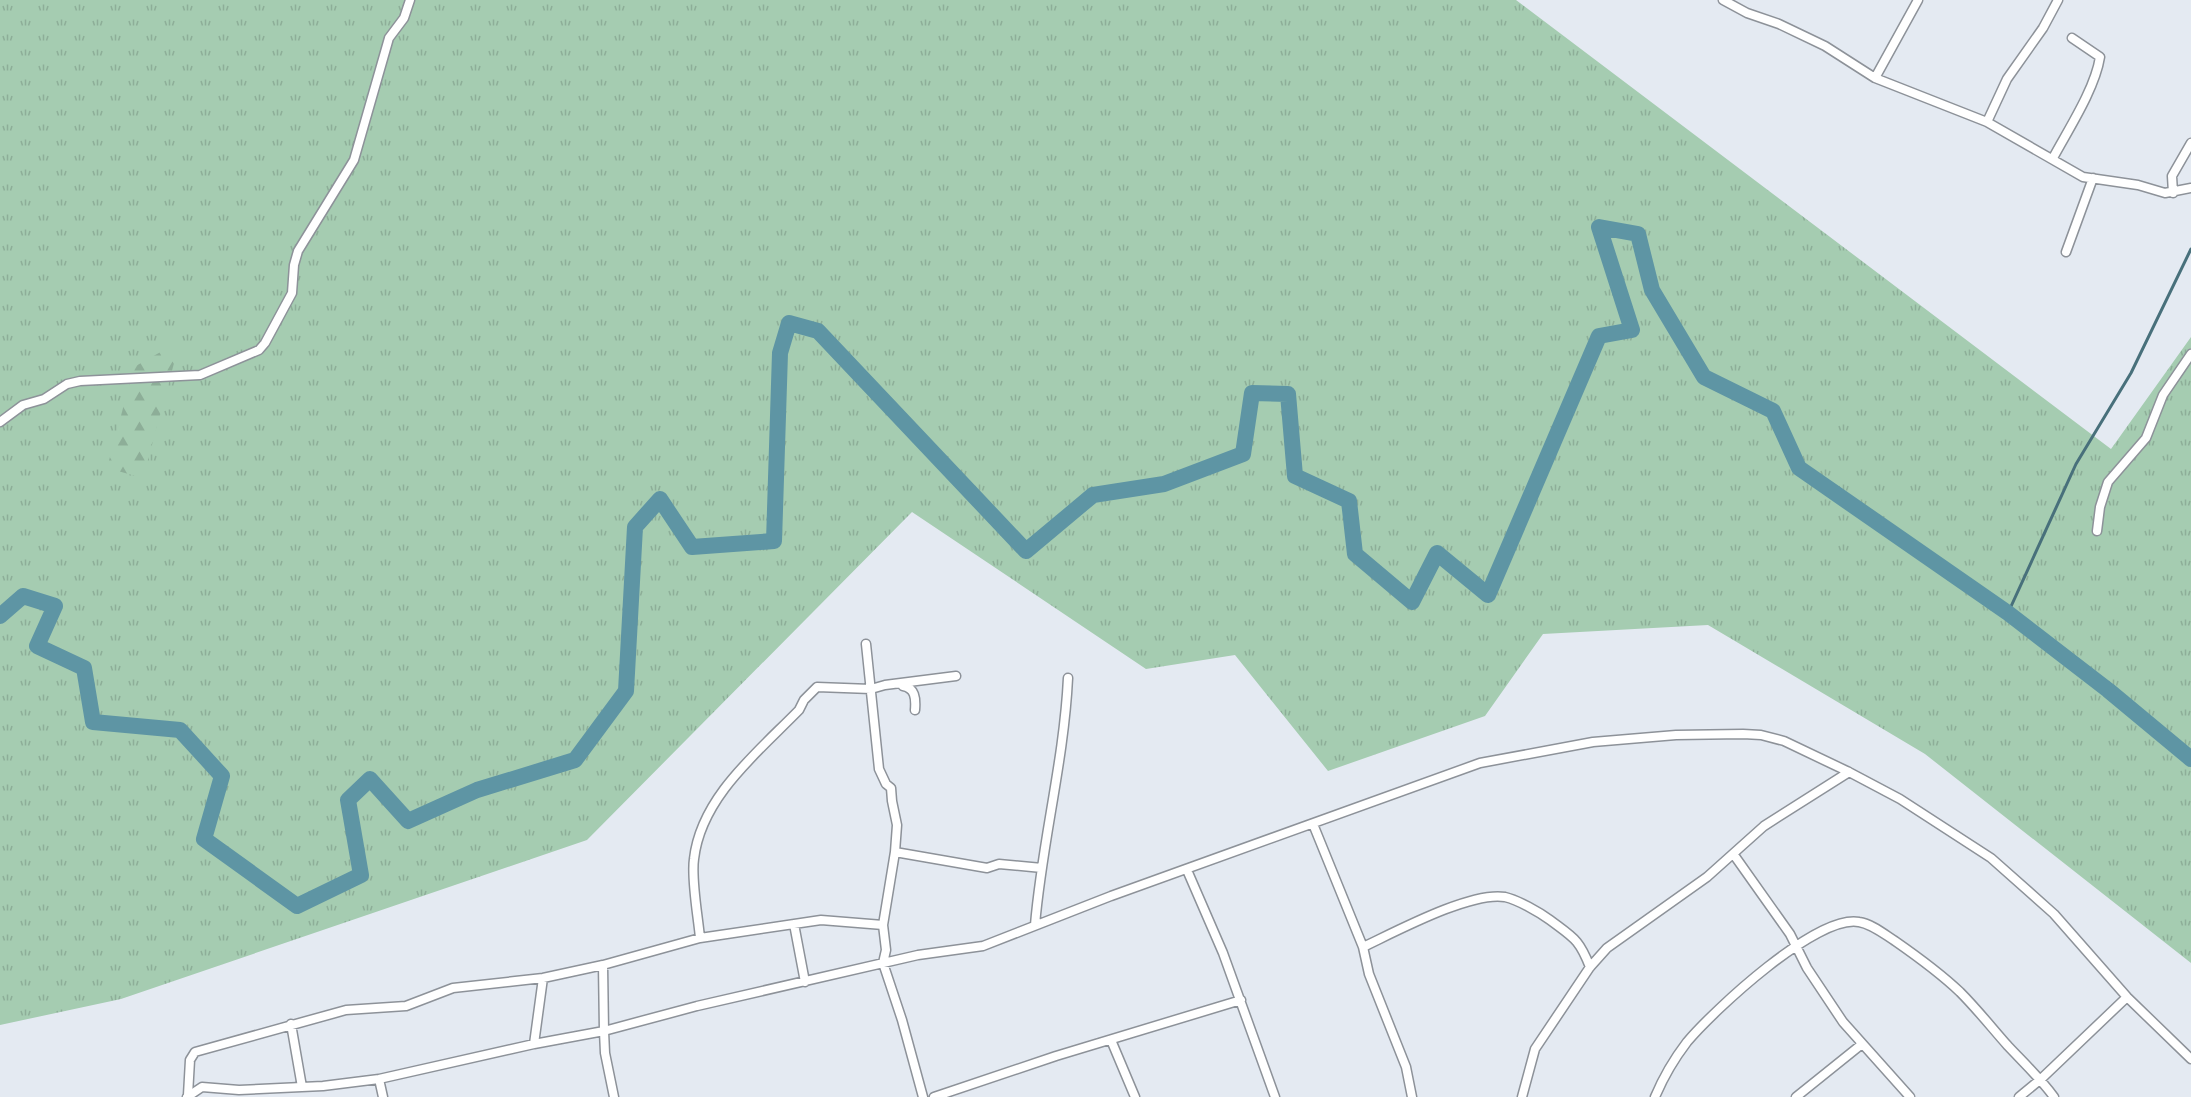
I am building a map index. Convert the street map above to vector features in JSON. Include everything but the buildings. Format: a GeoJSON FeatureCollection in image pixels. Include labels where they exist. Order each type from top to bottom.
{"type":"FeatureCollection","features":[{"type":"Feature","properties":{"kind":"street"},"geometry":{"type":"LineString","coordinates":[[0,422],[23,405],[44,399],[67,384],[80,381],[200,375],[259,350],[292,293],[294,265],[298,251],[358,152],[389,38],[404,18],[410,0]]}},
{"type":"Feature","properties":{"kind":"street"},"geometry":{"type":"LineString","coordinates":[[1723,0],[1747,13],[1779,24],[1826,46],[1875,78],[1988,122],[2083,177],[2138,185],[2165,193],[2191,188]]}},
{"type":"Feature","properties":{"kind":"street"},"geometry":{"type":"LineString","coordinates":[[1875,78],[1918,0]]}},
{"type":"Feature","properties":{"kind":"street"},"geometry":{"type":"LineString","coordinates":[[1988,122],[2007,79],[2043,28],[2054,2]]}},
{"type":"Feature","properties":{"kind":"street"},"geometry":{"type":"LineString","coordinates":[[2053,158],[2097,72],[2100,57],[2072,38]]}},
{"type":"Feature","properties":{"kind":"street"},"geometry":{"type":"LineString","coordinates":[[2173,193],[2172,176],[2191,143]]}},
{"type":"Feature","properties":{"kind":"street"},"geometry":{"type":"LineString","coordinates":[[2066,252],[2093,178]]}},
{"type":"Feature","properties":{"kind":"street"},"geometry":{"type":"LineString","coordinates":[[2097,531],[2100,507],[2108,482],[2146,438],[2163,395],[2191,354]]}},
{"type":"Feature","properties":{"kind":"street"},"geometry":{"type":"LineString","coordinates":[[866,644],[879,769],[886,784],[891,788],[897,825],[883,925],[886,950],[883,963],[902,1020],[923,1097]]}},
{"type":"Feature","properties":{"kind":"street"},"geometry":{"type":"LineString","coordinates":[[700,938],[693,861],[703,826],[724,788],[799,710],[804,700],[818,687],[871,689],[885,685],[956,676]]}},
{"type":"Feature","properties":{"kind":"street"},"geometry":{"type":"LineString","coordinates":[[1035,925],[1066,712],[1068,678]]}},
{"type":"Feature","properties":{"kind":"street"},"geometry":{"type":"LineString","coordinates":[[899,685],[909,687],[915,694],[915,710]]}},
{"type":"Feature","properties":{"kind":"street"},"geometry":{"type":"LineString","coordinates":[[187,1096],[197,1089],[208,1087],[239,1090],[302,1087],[379,1079],[534,1044],[604,1031],[697,1006],[937,951],[983,946],[1480,763],[1593,742],[1685,735],[1761,735],[1798,747],[1900,799],[1991,858],[2054,914],[2127,997],[2191,1059]]}},
{"type":"Feature","properties":{"kind":"street"},"geometry":{"type":"LineString","coordinates":[[1522,1097],[1535,1049],[1590,967],[1607,948],[1629,930],[1707,877],[1764,826],[1799,806],[1849,772]]}},
{"type":"Feature","properties":{"kind":"street"},"geometry":{"type":"LineString","coordinates":[[1313,824],[1363,947],[1369,974],[1406,1067],[1412,1097]]}},
{"type":"Feature","properties":{"kind":"street"},"geometry":{"type":"LineString","coordinates":[[895,852],[987,868],[999,864],[1042,868]]}},
{"type":"Feature","properties":{"kind":"street"},"geometry":{"type":"LineString","coordinates":[[1734,855],[1796,945],[1815,982],[1862,1044],[1910,1097]]}},
{"type":"Feature","properties":{"kind":"street"},"geometry":{"type":"LineString","coordinates":[[1187,870],[1223,953],[1275,1097]]}},
{"type":"Feature","properties":{"kind":"street"},"geometry":{"type":"LineString","coordinates":[[1363,947],[1455,906],[1505,897],[1538,912],[1563,928],[1581,945],[1590,967]]}},
{"type":"Feature","properties":{"kind":"street"},"geometry":{"type":"LineString","coordinates":[[187,1096],[190,1060],[194,1053],[205,1048],[346,1010],[406,1006],[453,988],[543,978],[603,965],[700,938],[821,920],[883,925]]}},
{"type":"Feature","properties":{"kind":"street"},"geometry":{"type":"LineString","coordinates":[[1654,1097],[1686,1043],[1748,983],[1796,945],[1832,927],[1858,921],[1877,929],[1940,974],[1962,994],[2041,1079],[2054,1097]]}},
{"type":"Feature","properties":{"kind":"street"},"geometry":{"type":"LineString","coordinates":[[794,924],[805,982]]}},
{"type":"Feature","properties":{"kind":"street"},"geometry":{"type":"LineString","coordinates":[[603,965],[605,1053],[614,1097]]}},
{"type":"Feature","properties":{"kind":"street"},"geometry":{"type":"LineString","coordinates":[[534,1044],[543,978]]}},
{"type":"Feature","properties":{"kind":"street"},"geometry":{"type":"LineString","coordinates":[[2019,1097],[2127,997]]}},
{"type":"Feature","properties":{"kind":"street"},"geometry":{"type":"LineString","coordinates":[[934,1097],[1241,1000]]}},
{"type":"Feature","properties":{"kind":"street"},"geometry":{"type":"LineString","coordinates":[[291,1024],[302,1087]]}},
{"type":"Feature","properties":{"kind":"street"},"geometry":{"type":"LineString","coordinates":[[1111,1040],[1135,1097]]}},
{"type":"Feature","properties":{"kind":"street"},"geometry":{"type":"LineString","coordinates":[[1796,1097],[1862,1044]]}},
{"type":"Feature","properties":{"kind":"street"},"geometry":{"type":"LineString","coordinates":[[379,1079],[383,1097]]}},
{"type":"Feature","properties":{"kind":"green space"},"geometry":{"type":"Polygon","coordinates":[[[0,0],[1516,0],[2111,449],[2191,337],[2191,963],[1925,754],[1708,625],[1543,634],[1485,716],[1328,771],[1235,655],[1146,669],[912,512],[587,840],[121,999],[0,1025],[0,0]]]}},
{"type":"Feature","properties":{"kind":"green space"},"geometry":{"type":"Polygon","coordinates":[[[180,341],[143,478],[107,468],[134,367],[180,341]]]}},
{"type":"Feature","properties":{"kind":"waterway"},"geometry":{"type":"LineString","coordinates":[[0,616],[23,596],[55,606],[37,646],[84,668],[93,722],[180,730],[222,776],[204,839],[297,906],[361,875],[348,800],[370,779],[408,821],[477,790],[575,760],[626,691],[635,527],[660,499],[692,547],[774,541],[780,353],[789,323],[818,331],[1026,551],[1093,495],[1164,484],[1243,454],[1252,393],[1288,394],[1295,476],[1349,501],[1355,554],[1412,602],[1437,553],[1488,595],[1599,336],[1632,330],[1599,227],[1638,234],[1652,290],[1704,377],[1773,411],[1799,468],[2008,613],[2108,690],[2191,759]]}},
{"type":"Feature","properties":{"kind":"waterway"},"geometry":{"type":"LineString","coordinates":[[2008,613],[2076,464],[2131,373],[2191,249]]}}]}
